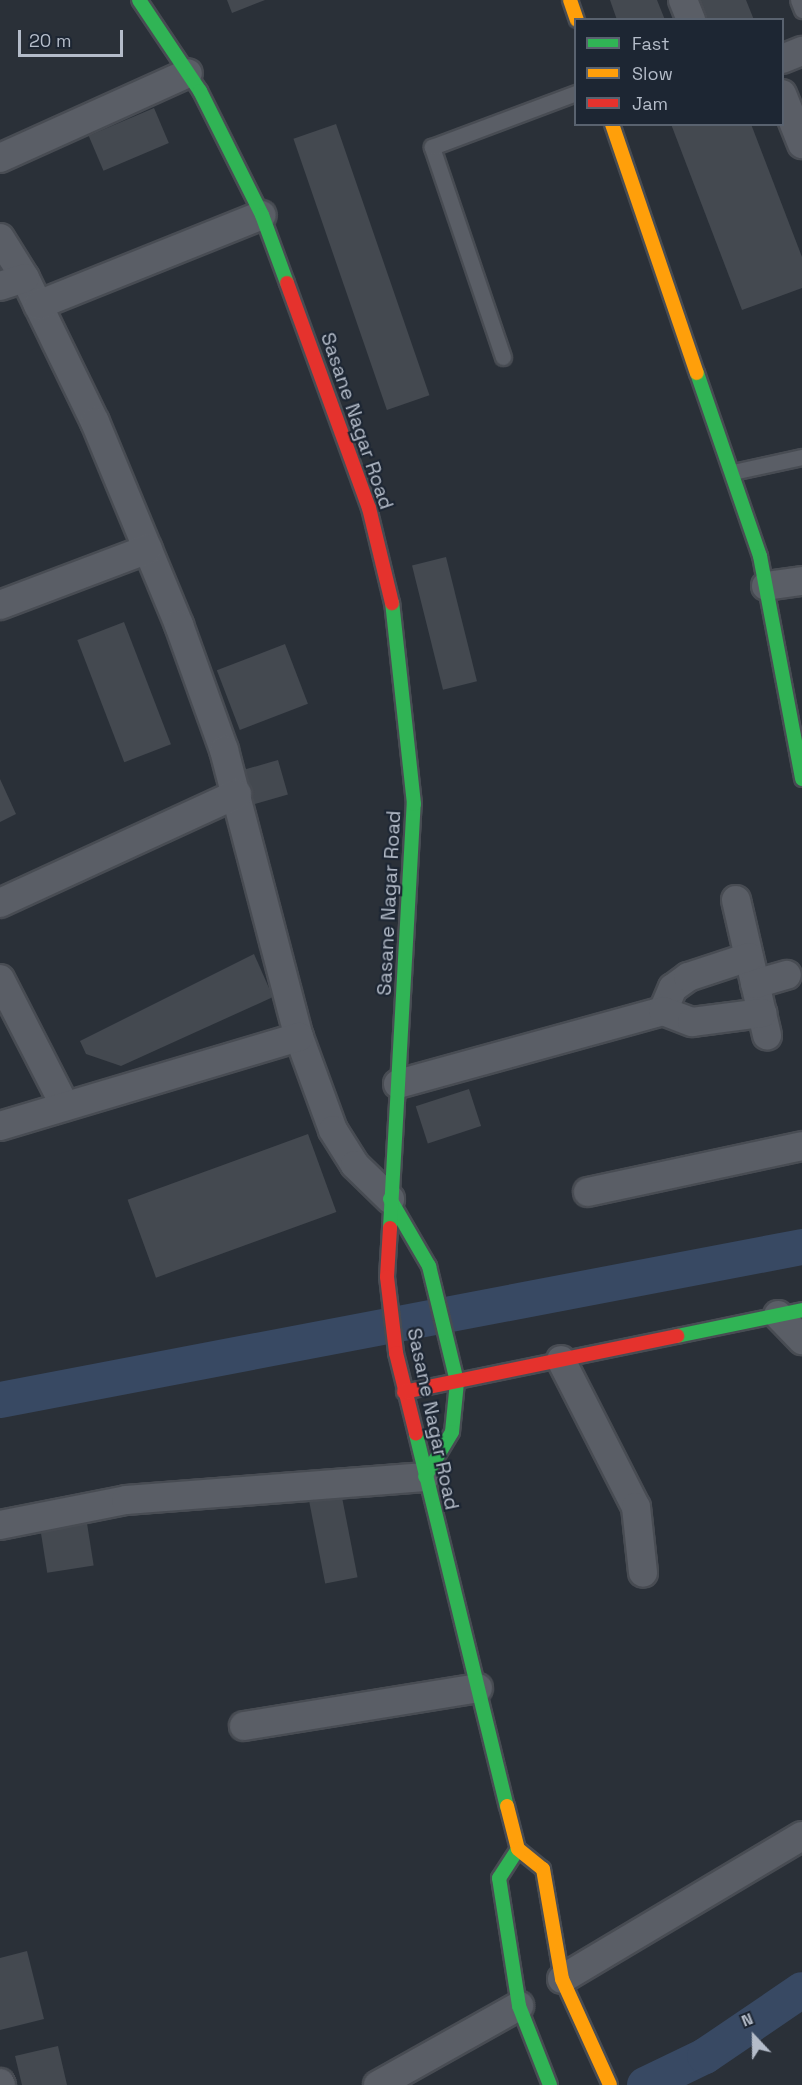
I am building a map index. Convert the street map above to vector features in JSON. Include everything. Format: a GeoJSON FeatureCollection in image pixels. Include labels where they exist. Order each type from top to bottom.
{"type":"FeatureCollection","features":[{"type":"Feature","properties":{"kind":"street","name":"Sasane Nagar Road"},"geometry":{"type":"LineString","coordinates":[[139,0],[188,73],[262,215],[369,508],[398,624],[414,804],[387,1277],[396,1353],[404,1392],[518,1849]]}},
{"type":"Feature","properties":{"kind":"street"},"geometry":{"type":"LineString","coordinates":[[570,0],[575,18]]}},
{"type":"Feature","properties":{"kind":"street"},"geometry":{"type":"LineString","coordinates":[[683,0],[690,18]]}},
{"type":"Feature","properties":{"kind":"street"},"geometry":{"type":"LineString","coordinates":[[784,59],[802,51]]}},
{"type":"Feature","properties":{"kind":"street"},"geometry":{"type":"LineString","coordinates":[[0,158],[188,73]]}},
{"type":"Feature","properties":{"kind":"street"},"geometry":{"type":"LineString","coordinates":[[784,97],[802,144]]}},
{"type":"Feature","properties":{"kind":"street"},"geometry":{"type":"LineString","coordinates":[[614,126],[733,472],[766,586],[802,779]]}},
{"type":"Feature","properties":{"kind":"street"},"geometry":{"type":"LineString","coordinates":[[38,305],[262,215]]}},
{"type":"Feature","properties":{"kind":"street"},"geometry":{"type":"LineString","coordinates":[[0,238],[13,282],[38,305],[95,423],[148,549],[237,794],[298,1037],[333,1130],[355,1165],[390,1199],[429,1266],[457,1382],[452,1432],[425,1477],[126,1500],[0,1525]]}},
{"type":"Feature","properties":{"kind":"street"},"geometry":{"type":"LineString","coordinates":[[0,605],[148,549]]}},
{"type":"Feature","properties":{"kind":"street"},"geometry":{"type":"LineString","coordinates":[[766,586],[802,581]]}},
{"type":"Feature","properties":{"kind":"street"},"geometry":{"type":"LineString","coordinates":[[0,903],[237,794]]}},
{"type":"Feature","properties":{"kind":"street"},"geometry":{"type":"LineString","coordinates":[[398,1084],[663,1011],[692,1022],[764,1024],[736,900]]}},
{"type":"Feature","properties":{"kind":"street"},"geometry":{"type":"LineString","coordinates":[[663,1011],[673,988],[688,977],[752,970],[787,975]]}},
{"type":"Feature","properties":{"kind":"street"},"geometry":{"type":"LineString","coordinates":[[0,979],[65,1106]]}},
{"type":"Feature","properties":{"kind":"street"},"geometry":{"type":"LineString","coordinates":[[0,1126],[298,1037]]}},
{"type":"Feature","properties":{"kind":"street"},"geometry":{"type":"LineString","coordinates":[[588,1192],[802,1146]]}},
{"type":"Feature","properties":{"kind":"street"},"geometry":{"type":"LineString","coordinates":[[404,1392],[790,1312],[802,1340]]}},
{"type":"Feature","properties":{"kind":"street"},"geometry":{"type":"LineString","coordinates":[[561,1360],[636,1507],[643,1573]]}},
{"type":"Feature","properties":{"kind":"street"},"geometry":{"type":"LineString","coordinates":[[244,1726],[478,1688]]}},
{"type":"Feature","properties":{"kind":"street"},"geometry":{"type":"LineString","coordinates":[[562,1979],[802,1836]]}},
{"type":"Feature","properties":{"kind":"street"},"geometry":{"type":"LineString","coordinates":[[550,2085],[538,2060],[519,2006],[499,1878],[518,1849],[543,1869],[562,1979],[584,2032],[610,2085]]}},
{"type":"Feature","properties":{"kind":"street"},"geometry":{"type":"LineString","coordinates":[[378,2085],[519,2006]]}},
{"type":"Feature","properties":{"kind":"lane"},"geometry":{"type":"LineString","coordinates":[[798,0],[802,10]]}},
{"type":"Feature","properties":{"kind":"lane"},"geometry":{"type":"LineString","coordinates":[[503,357],[432,147],[574,94]]}},
{"type":"Feature","properties":{"kind":"lane"},"geometry":{"type":"LineString","coordinates":[[733,472],[802,457]]}},
{"type":"Feature","properties":{"kind":"building"},"geometry":{"type":"Polygon","coordinates":[[[227,0],[265,0],[232,13],[227,0]]]}},
{"type":"Feature","properties":{"kind":"building"},"geometry":{"type":"Polygon","coordinates":[[[610,0],[657,0],[664,18],[616,18],[610,0]]]}},
{"type":"Feature","properties":{"kind":"building"},"geometry":{"type":"Polygon","coordinates":[[[699,0],[746,0],[753,18],[706,18],[699,0]]]}},
{"type":"Feature","properties":{"kind":"building"},"geometry":{"type":"Polygon","coordinates":[[[154,108],[169,143],[103,171],[89,136],[154,108]]]}},
{"type":"Feature","properties":{"kind":"building"},"geometry":{"type":"Polygon","coordinates":[[[336,124],[429,395],[387,410],[293,139],[336,124]]]}},
{"type":"Feature","properties":{"kind":"building"},"geometry":{"type":"Polygon","coordinates":[[[672,126],[752,126],[802,257],[802,288],[742,310],[672,126]]]}},
{"type":"Feature","properties":{"kind":"building"},"geometry":{"type":"Polygon","coordinates":[[[446,557],[477,681],[443,690],[412,565],[446,557]]]}},
{"type":"Feature","properties":{"kind":"building"},"geometry":{"type":"Polygon","coordinates":[[[124,622],[171,744],[124,762],[77,640],[124,622]]]}},
{"type":"Feature","properties":{"kind":"building"},"geometry":{"type":"Polygon","coordinates":[[[285,644],[308,704],[240,730],[217,670],[285,644]]]}},
{"type":"Feature","properties":{"kind":"building"},"geometry":{"type":"Polygon","coordinates":[[[278,760],[288,795],[247,806],[237,772],[278,760]]]}},
{"type":"Feature","properties":{"kind":"building"},"geometry":{"type":"Polygon","coordinates":[[[0,779],[16,814],[0,822],[0,779]]]}},
{"type":"Feature","properties":{"kind":"building"},"geometry":{"type":"Polygon","coordinates":[[[254,954],[273,997],[121,1066],[86,1054],[80,1041],[254,954]]]}},
{"type":"Feature","properties":{"kind":"building"},"geometry":{"type":"Polygon","coordinates":[[[469,1089],[481,1126],[428,1143],[416,1106],[469,1089]]]}},
{"type":"Feature","properties":{"kind":"building"},"geometry":{"type":"Polygon","coordinates":[[[308,1134],[336,1212],[156,1278],[128,1200],[308,1134]]]}},
{"type":"Feature","properties":{"kind":"building"},"geometry":{"type":"Polygon","coordinates":[[[340,1487],[358,1577],[325,1584],[308,1493],[340,1487]]]}},
{"type":"Feature","properties":{"kind":"building"},"geometry":{"type":"Polygon","coordinates":[[[86,1517],[94,1565],[47,1573],[40,1524],[86,1517]]]}},
{"type":"Feature","properties":{"kind":"building"},"geometry":{"type":"Polygon","coordinates":[[[27,1951],[44,2019],[0,2030],[0,1958],[27,1951]]]}},
{"type":"Feature","properties":{"kind":"building"},"geometry":{"type":"Polygon","coordinates":[[[58,2046],[67,2085],[22,2085],[15,2056],[58,2046]]]}},
{"type":"Feature","properties":{"kind":"waterway"},"geometry":{"type":"LineString","coordinates":[[0,1400],[802,1247]]}},
{"type":"Feature","properties":{"kind":"waterway"},"geometry":{"type":"LineString","coordinates":[[645,2085],[705,2056],[802,1990]]}},
{"type":"Feature","properties":{"kind":"traffic: fast"},"geometry":{"type":"LineString","coordinates":[[139,0],[200,91],[262,215],[287,283]]}},
{"type":"Feature","properties":{"kind":"traffic: fast"},"geometry":{"type":"LineString","coordinates":[[697,373],[760,556],[802,779]]}},
{"type":"Feature","properties":{"kind":"traffic: fast"},"geometry":{"type":"LineString","coordinates":[[390,1228],[414,804],[392,603]]}},
{"type":"Feature","properties":{"kind":"traffic: fast"},"geometry":{"type":"LineString","coordinates":[[390,1199],[429,1266],[457,1382],[452,1432],[425,1477]]}},
{"type":"Feature","properties":{"kind":"traffic: fast"},"geometry":{"type":"LineString","coordinates":[[677,1336],[802,1310]]}},
{"type":"Feature","properties":{"kind":"traffic: fast"},"geometry":{"type":"LineString","coordinates":[[416,1434],[507,1806]]}},
{"type":"Feature","properties":{"kind":"traffic: fast"},"geometry":{"type":"LineString","coordinates":[[518,1849],[499,1878],[519,2006],[550,2085]]}},
{"type":"Feature","properties":{"kind":"traffic: slow"},"geometry":{"type":"LineString","coordinates":[[570,0],[576,18]]}},
{"type":"Feature","properties":{"kind":"traffic: slow"},"geometry":{"type":"LineString","coordinates":[[613,126],[697,373]]}},
{"type":"Feature","properties":{"kind":"traffic: slow"},"geometry":{"type":"LineString","coordinates":[[507,1806],[518,1849],[543,1869],[562,1979],[610,2085]]}},
{"type":"Feature","properties":{"kind":"traffic: jam"},"geometry":{"type":"LineString","coordinates":[[287,283],[369,508],[392,603]]}},
{"type":"Feature","properties":{"kind":"traffic: jam"},"geometry":{"type":"LineString","coordinates":[[390,1228],[387,1277],[396,1353],[416,1434]]}},
{"type":"Feature","properties":{"kind":"traffic: jam"},"geometry":{"type":"LineString","coordinates":[[404,1392],[677,1336]]}}]}
